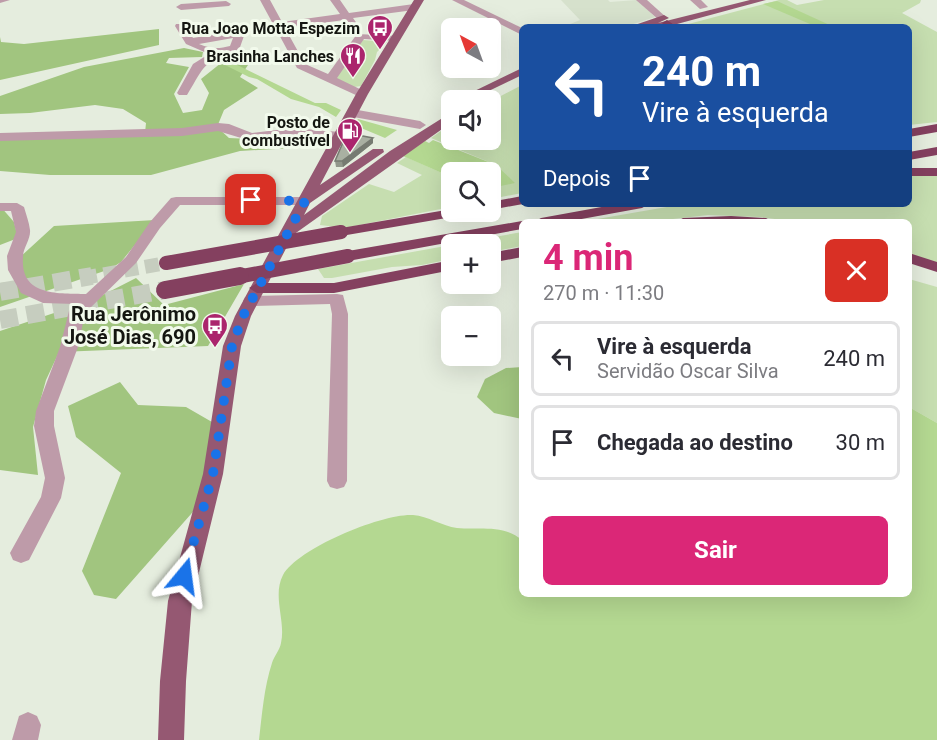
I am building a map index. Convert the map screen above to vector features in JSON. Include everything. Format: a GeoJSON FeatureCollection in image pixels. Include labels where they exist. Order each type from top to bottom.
{"type":"FeatureCollection","features":[{"type":"Feature","properties":{"kind":"highway"},"geometry":{"type":"LineString","coordinates":[[912,131],[932,129]]}},
{"type":"Feature","properties":{"kind":"highway"},"geometry":{"type":"LineString","coordinates":[[912,155],[937,151]]}},
{"type":"Feature","properties":{"kind":"highway"},"geometry":{"type":"LineString","coordinates":[[912,172],[937,172]]}},
{"type":"Feature","properties":{"kind":"highway"},"geometry":{"type":"LineString","coordinates":[[501,204],[519,201]]}},
{"type":"Feature","properties":{"kind":"highway"},"geometry":{"type":"LineString","coordinates":[[558,219],[625,207]]}},
{"type":"Feature","properties":{"kind":"highway"},"geometry":{"type":"LineString","coordinates":[[166,263],[441,215]]}},
{"type":"Feature","properties":{"kind":"highway"},"geometry":{"type":"LineString","coordinates":[[165,290],[519,226]]}},
{"type":"Feature","properties":{"kind":"highway"},"geometry":{"type":"LineString","coordinates":[[501,256],[519,253]]}},
{"type":"Feature","properties":{"kind":"highway"},"geometry":{"type":"LineString","coordinates":[[912,259],[937,267]]}},
{"type":"Feature","properties":{"kind":"highway"},"geometry":{"type":"LineString","coordinates":[[258,288],[335,294],[441,268]]}},
{"type":"Feature","properties":{"kind":"main road"},"geometry":{"type":"LineString","coordinates":[[667,23],[703,8],[736,0]]}},
{"type":"Feature","properties":{"kind":"main road"},"geometry":{"type":"LineString","coordinates":[[667,23],[761,0]]}},
{"type":"Feature","properties":{"kind":"main road"},"geometry":{"type":"LineString","coordinates":[[171,740],[173,671],[184,576],[213,474],[232,346],[285,236],[362,94],[416,2]]}},
{"type":"Feature","properties":{"kind":"main road"},"geometry":{"type":"LineString","coordinates":[[483,90],[519,72]]}},
{"type":"Feature","properties":{"kind":"main road"},"geometry":{"type":"LineString","coordinates":[[500,90],[519,80]]}},
{"type":"Feature","properties":{"kind":"main road"},"geometry":{"type":"LineString","coordinates":[[305,201],[441,113]]}},
{"type":"Feature","properties":{"kind":"main road"},"geometry":{"type":"LineString","coordinates":[[285,236],[421,135],[441,123]]}},
{"type":"Feature","properties":{"kind":"main road"},"geometry":{"type":"LineString","coordinates":[[305,201],[311,206],[324,207]]}},
{"type":"Feature","properties":{"kind":"street"},"geometry":{"type":"LineString","coordinates":[[0,0],[5,0]]}},
{"type":"Feature","properties":{"kind":"street"},"geometry":{"type":"LineString","coordinates":[[265,0],[301,66],[362,94]]}},
{"type":"Feature","properties":{"kind":"street"},"geometry":{"type":"LineString","coordinates":[[335,0],[361,36]]}},
{"type":"Feature","properties":{"kind":"street"},"geometry":{"type":"LineString","coordinates":[[457,0],[519,31]]}},
{"type":"Feature","properties":{"kind":"street"},"geometry":{"type":"LineString","coordinates":[[641,0],[667,23]]}},
{"type":"Feature","properties":{"kind":"street"},"geometry":{"type":"LineString","coordinates":[[695,0],[703,8]]}},
{"type":"Feature","properties":{"kind":"street"},"geometry":{"type":"LineString","coordinates":[[181,7],[279,26],[347,16],[416,2]]}},
{"type":"Feature","properties":{"kind":"street"},"geometry":{"type":"LineString","coordinates":[[190,42],[233,17]]}},
{"type":"Feature","properties":{"kind":"street"},"geometry":{"type":"LineString","coordinates":[[183,93],[197,66],[219,52],[235,48],[233,17]]}},
{"type":"Feature","properties":{"kind":"street"},"geometry":{"type":"LineString","coordinates":[[180,26],[190,42],[205,50],[219,52]]}},
{"type":"Feature","properties":{"kind":"street"},"geometry":{"type":"LineString","coordinates":[[330,80],[361,36]]}},
{"type":"Feature","properties":{"kind":"street"},"geometry":{"type":"LineString","coordinates":[[361,36],[395,38]]}},
{"type":"Feature","properties":{"kind":"street"},"geometry":{"type":"LineString","coordinates":[[352,113],[420,125]]}},
{"type":"Feature","properties":{"kind":"street"},"geometry":{"type":"LineString","coordinates":[[0,137],[182,132],[218,127],[225,127],[251,138],[284,132],[340,136]]}},
{"type":"Feature","properties":{"kind":"street"},"geometry":{"type":"LineString","coordinates":[[21,554],[51,498],[54,478],[44,426],[45,411],[69,347],[77,311],[87,299],[115,277],[131,260],[155,225],[176,201],[305,201]]}},
{"type":"Feature","properties":{"kind":"street"},"geometry":{"type":"LineString","coordinates":[[0,207],[18,207],[23,231],[15,256],[16,270],[27,289],[43,298],[87,299]]}},
{"type":"Feature","properties":{"kind":"street"},"geometry":{"type":"LineString","coordinates":[[258,288],[335,294],[340,314],[337,481]]}},
{"type":"Feature","properties":{"kind":"shaded area"},"geometry":{"type":"Polygon","coordinates":[[[561,0],[608,0],[610,2],[637,0],[655,17],[633,24],[570,24],[580,20],[561,0]]]}},
{"type":"Feature","properties":{"kind":"shaded area"},"geometry":{"type":"Polygon","coordinates":[[[779,0],[787,0],[797,5],[824,0],[921,0],[920,3],[902,13],[937,32],[937,122],[912,125],[912,24],[688,24],[779,0]]]}},
{"type":"Feature","properties":{"kind":"shaded area"},"geometry":{"type":"Polygon","coordinates":[[[777,1],[827,24],[810,24],[763,4],[777,1]]]}},
{"type":"Feature","properties":{"kind":"shaded area"},"geometry":{"type":"Polygon","coordinates":[[[159,29],[159,45],[0,80],[0,37],[1,42],[24,44],[159,29]]]}},
{"type":"Feature","properties":{"kind":"shaded area"},"geometry":{"type":"Polygon","coordinates":[[[363,40],[387,42],[377,52],[361,86],[354,87],[335,78],[363,40]]]}},
{"type":"Feature","properties":{"kind":"shaded area"},"geometry":{"type":"Polygon","coordinates":[[[184,48],[203,52],[202,57],[169,58],[166,63],[189,67],[174,94],[183,113],[202,110],[209,93],[201,79],[221,63],[236,58],[248,65],[240,77],[258,88],[224,110],[217,127],[229,138],[293,141],[320,139],[311,147],[240,151],[151,175],[50,175],[0,171],[0,139],[145,133],[146,123],[123,109],[95,105],[30,113],[0,114],[0,96],[84,67],[184,48]]]}},
{"type":"Feature","properties":{"kind":"shaded area"},"geometry":{"type":"Polygon","coordinates":[[[221,57],[315,103],[326,103],[341,110],[336,117],[319,107],[291,99],[257,79],[221,63],[221,57]]]}},
{"type":"Feature","properties":{"kind":"shaded area"},"geometry":{"type":"Polygon","coordinates":[[[519,87],[519,194],[501,197],[501,162],[489,162],[460,150],[501,150],[501,96],[519,87]]]}},
{"type":"Feature","properties":{"kind":"shaded area"},"geometry":{"type":"Polygon","coordinates":[[[358,119],[397,130],[385,138],[354,125],[358,119]]]}},
{"type":"Feature","properties":{"kind":"shaded area"},"geometry":{"type":"Polygon","coordinates":[[[441,131],[441,142],[431,138],[441,131]]]}},
{"type":"Feature","properties":{"kind":"shaded area"},"geometry":{"type":"Polygon","coordinates":[[[433,140],[441,143],[441,150],[458,150],[488,162],[441,162],[441,173],[403,156],[425,141],[429,143],[433,140]]]}},
{"type":"Feature","properties":{"kind":"shaded area"},"geometry":{"type":"Polygon","coordinates":[[[406,157],[441,173],[441,209],[344,228],[320,225],[322,216],[369,184],[394,192],[422,175],[397,163],[406,157]]]}},
{"type":"Feature","properties":{"kind":"shaded area"},"geometry":{"type":"Polygon","coordinates":[[[501,170],[515,183],[501,186],[501,170]]]}},
{"type":"Feature","properties":{"kind":"shaded area"},"geometry":{"type":"Polygon","coordinates":[[[937,175],[937,264],[912,256],[912,219],[774,219],[708,215],[673,219],[597,219],[667,207],[912,207],[912,176],[937,175]]]}},
{"type":"Feature","properties":{"kind":"shaded area"},"geometry":{"type":"Polygon","coordinates":[[[0,206],[14,222],[18,238],[0,245],[0,206]]]}},
{"type":"Feature","properties":{"kind":"shaded area"},"geometry":{"type":"Polygon","coordinates":[[[155,220],[121,262],[110,269],[0,307],[0,283],[16,282],[18,259],[54,226],[155,220]]]}},
{"type":"Feature","properties":{"kind":"shaded area"},"geometry":{"type":"Polygon","coordinates":[[[519,233],[519,247],[501,250],[501,236],[519,233]]]}},
{"type":"Feature","properties":{"kind":"shaded area"},"geometry":{"type":"Polygon","coordinates":[[[441,247],[441,261],[422,265],[392,267],[332,278],[324,278],[318,269],[441,247]]]}},
{"type":"Feature","properties":{"kind":"shaded area"},"geometry":{"type":"Polygon","coordinates":[[[136,278],[164,305],[244,284],[208,346],[59,352],[46,380],[33,427],[38,475],[0,470],[0,331],[93,300],[136,278]]]}},
{"type":"Feature","properties":{"kind":"shaded area"},"geometry":{"type":"Polygon","coordinates":[[[912,280],[937,287],[937,423],[912,409],[912,280]]]}},
{"type":"Feature","properties":{"kind":"shaded area"},"geometry":{"type":"Polygon","coordinates":[[[519,367],[519,418],[494,413],[477,397],[485,379],[506,368],[519,367]]]}},
{"type":"Feature","properties":{"kind":"shaded area"},"geometry":{"type":"Polygon","coordinates":[[[120,382],[138,405],[186,407],[212,422],[199,505],[116,599],[94,595],[82,571],[121,473],[76,437],[68,406],[120,382]]]}},
{"type":"Feature","properties":{"kind":"shaded area"},"geometry":{"type":"Polygon","coordinates":[[[912,409],[937,423],[937,740],[259,740],[267,682],[281,643],[280,583],[283,575],[305,554],[342,534],[399,516],[413,515],[451,527],[499,530],[519,538],[519,597],[912,597],[912,409]]]}},
{"type":"Feature","properties":{"kind":"building"},"geometry":{"type":"Polygon","coordinates":[[[347,133],[373,138],[342,161],[335,161],[347,133]]]}},
{"type":"Feature","properties":{"kind":"tunnel"},"geometry":{"type":"LineString","coordinates":[[83,278],[166,263]]}},
{"type":"Feature","properties":{"kind":"tunnel"},"geometry":{"type":"LineString","coordinates":[[0,292],[92,276]]}},
{"type":"Feature","properties":{"kind":"tunnel"},"geometry":{"type":"LineString","coordinates":[[0,320],[165,290]]}},
{"type":"Feature","properties":{"kind":"place","name":"Rua Joao Motta Espezim"},"geometry":{"type":"Point","coordinates":[380,51]}},
{"type":"Feature","properties":{"kind":"place","name":"Brasinha Lanches"},"geometry":{"type":"Point","coordinates":[353,79]}},
{"type":"Feature","properties":{"kind":"place","name":"Posto de combustível"},"geometry":{"type":"Point","coordinates":[350,154]}},
{"type":"Feature","properties":{"kind":"place","name":"Rua Jerônimo José Dias, 690"},"geometry":{"type":"Point","coordinates":[215,349]}},
{"type":"Feature","properties":{"kind":"route"},"geometry":{"type":"LineString","coordinates":[[184,576],[213,474],[232,346],[243,316],[305,201],[251,200]]}}]}
